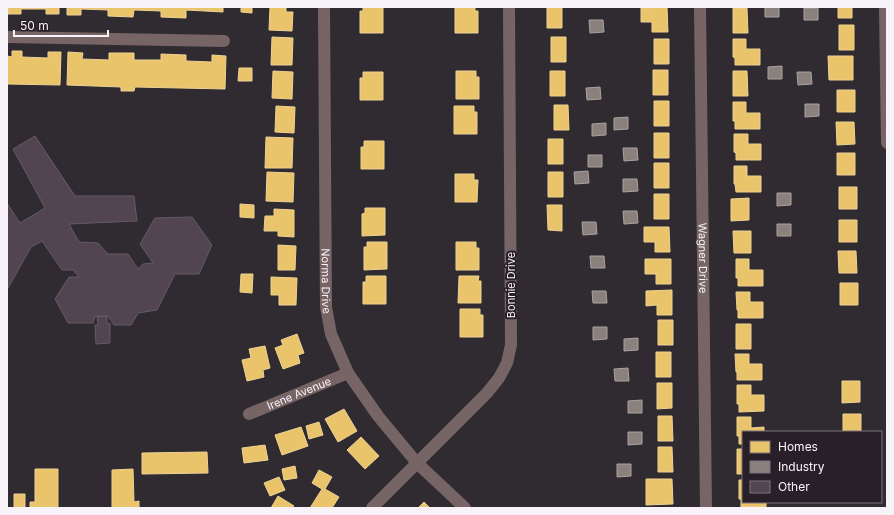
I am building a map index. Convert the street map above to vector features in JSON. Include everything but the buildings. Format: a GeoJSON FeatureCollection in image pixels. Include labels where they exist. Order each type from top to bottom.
{"type":"FeatureCollection","features":[{"type":"Feature","properties":{"kind":"street","name":"Norma Drive"},"geometry":{"type":"LineString","coordinates":[[324,7],[326,307],[331,334],[348,373],[378,416],[417,463]]}},
{"type":"Feature","properties":{"kind":"street","name":"Bonnie Drive"},"geometry":{"type":"LineString","coordinates":[[417,463],[487,393],[499,378],[507,363],[510,345],[509,7]]}},
{"type":"Feature","properties":{"kind":"street","name":"Wagner Drive"},"geometry":{"type":"LineString","coordinates":[[700,7],[706,508]]}},
{"type":"Feature","properties":{"kind":"street"},"geometry":{"type":"LineString","coordinates":[[885,7],[887,143]]}},
{"type":"Feature","properties":{"kind":"street"},"geometry":{"type":"LineString","coordinates":[[7,37],[224,41]]}},
{"type":"Feature","properties":{"kind":"street","name":"Irene Avenue"},"geometry":{"type":"LineString","coordinates":[[249,414],[348,373]]}},
{"type":"Feature","properties":{"kind":"street"},"geometry":{"type":"LineString","coordinates":[[372,508],[417,463],[465,508]]}}]}
